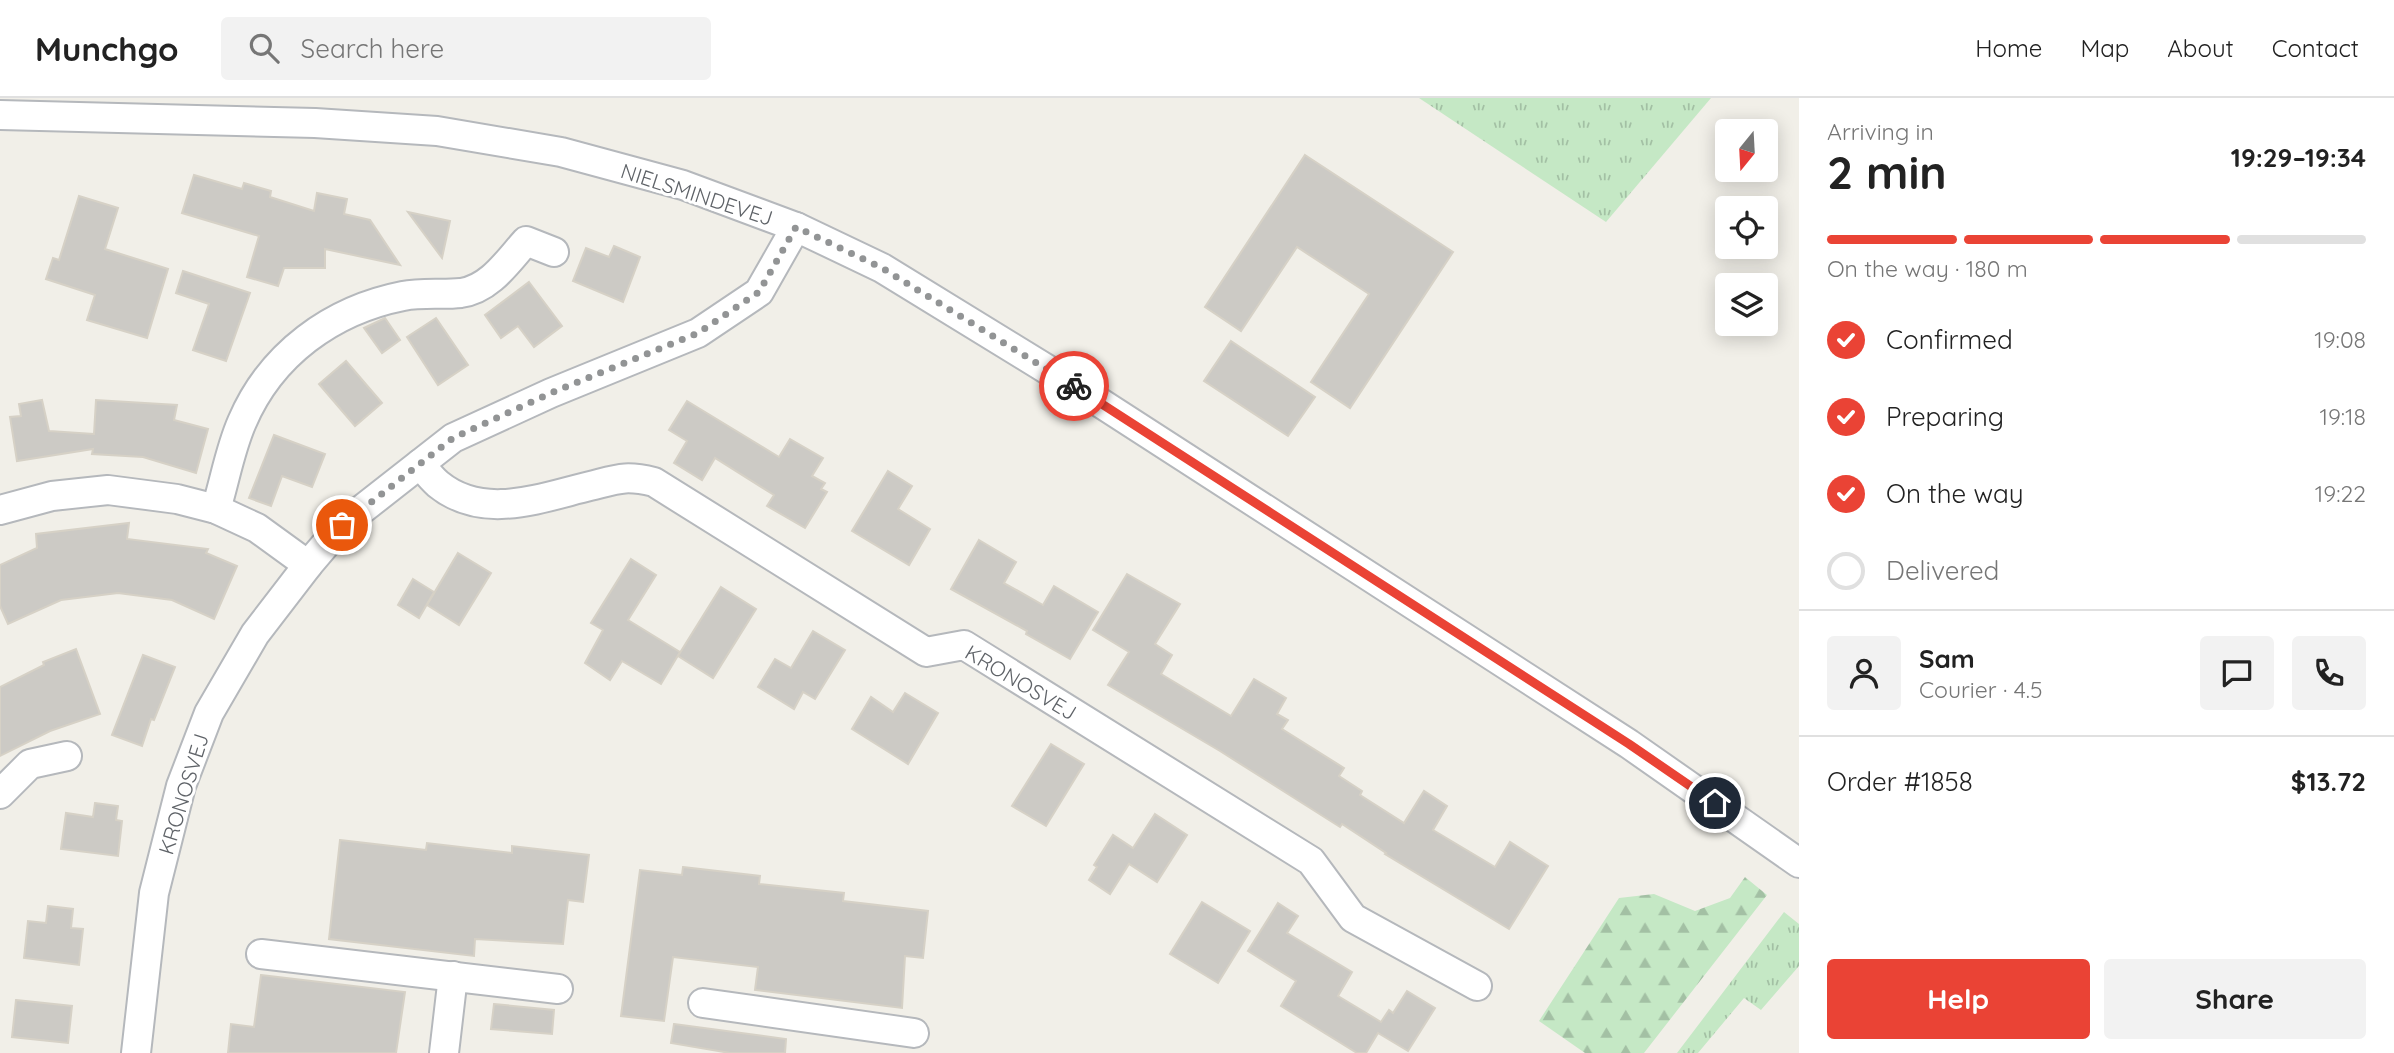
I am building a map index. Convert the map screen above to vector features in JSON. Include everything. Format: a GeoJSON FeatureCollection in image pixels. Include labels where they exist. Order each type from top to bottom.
{"type":"FeatureCollection","features":[{"type":"Feature","properties":{"kind":"street","name":"NIELSMINDEVEJ"},"geometry":{"type":"LineString","coordinates":[[0,114],[315,123],[437,131],[561,152],[683,185],[796,227],[882,268],[1079,389],[1629,744],[1799,863]]}},
{"type":"Feature","properties":{"kind":"street","name":"KRONOSVEJ"},"geometry":{"type":"LineString","coordinates":[[136,1053],[154,893],[181,786],[209,713],[255,634],[308,565],[342,525],[453,438],[551,393],[698,333],[759,292],[796,227]]}},
{"type":"Feature","properties":{"kind":"street"},"geometry":{"type":"LineString","coordinates":[[216,509],[241,422],[262,384],[290,351],[324,325],[363,306],[405,295],[464,292],[488,283],[526,241],[554,253]]}},
{"type":"Feature","properties":{"kind":"street","name":"KRONOSVEJ"},"geometry":{"type":"LineString","coordinates":[[419,464],[438,484],[462,498],[488,505],[516,504],[630,476],[654,482],[926,652],[964,645],[1311,861],[1353,918],[1477,986]]}},
{"type":"Feature","properties":{"kind":"street"},"geometry":{"type":"LineString","coordinates":[[0,510],[52,496],[108,490],[177,499],[216,509],[257,528],[308,565]]}},
{"type":"Feature","properties":{"kind":"street"},"geometry":{"type":"LineString","coordinates":[[0,794],[30,764],[67,756]]}},
{"type":"Feature","properties":{"kind":"street"},"geometry":{"type":"LineString","coordinates":[[261,954],[558,989]]}},
{"type":"Feature","properties":{"kind":"street"},"geometry":{"type":"LineString","coordinates":[[443,1053],[453,976]]}},
{"type":"Feature","properties":{"kind":"street"},"geometry":{"type":"LineString","coordinates":[[703,1003],[878,1041],[914,1033]]}},
{"type":"Feature","properties":{"kind":"green space"},"geometry":{"type":"Polygon","coordinates":[[[1419,98],[1711,98],[1606,222],[1419,98]]]}},
{"type":"Feature","properties":{"kind":"green space"},"geometry":{"type":"Polygon","coordinates":[[[1745,877],[1767,895],[1644,1053],[1585,1053],[1539,1021],[1619,898],[1654,894],[1695,911],[1730,898],[1745,877]]]}},
{"type":"Feature","properties":{"kind":"green space"},"geometry":{"type":"Polygon","coordinates":[[[1784,912],[1799,924],[1799,966],[1761,1010],[1744,998],[1698,1053],[1677,1053],[1784,912]]]}},
{"type":"Feature","properties":{"kind":"building"},"geometry":{"type":"Polygon","coordinates":[[[1305,155],[1453,252],[1350,408],[1311,382],[1369,294],[1297,247],[1241,331],[1205,307],[1305,155]]]}},
{"type":"Feature","properties":{"kind":"building"},"geometry":{"type":"Polygon","coordinates":[[[194,175],[242,189],[244,183],[271,191],[270,197],[314,211],[317,193],[347,199],[344,214],[370,220],[400,265],[325,249],[325,268],[284,268],[278,286],[247,277],[259,236],[182,213],[194,175]]]}},
{"type":"Feature","properties":{"kind":"building"},"geometry":{"type":"Polygon","coordinates":[[[79,196],[118,208],[105,249],[168,269],[147,338],[87,320],[95,295],[46,279],[53,258],[59,260],[79,196]]]}},
{"type":"Feature","properties":{"kind":"building"},"geometry":{"type":"Polygon","coordinates":[[[408,212],[450,221],[442,258],[408,212]]]}},
{"type":"Feature","properties":{"kind":"building"},"geometry":{"type":"Polygon","coordinates":[[[614,246],[640,257],[623,302],[573,281],[586,248],[609,257],[614,246]]]}},
{"type":"Feature","properties":{"kind":"building"},"geometry":{"type":"Polygon","coordinates":[[[183,271],[250,293],[226,361],[193,350],[209,304],[176,293],[183,271]]]}},
{"type":"Feature","properties":{"kind":"building"},"geometry":{"type":"Polygon","coordinates":[[[529,282],[562,326],[534,347],[518,326],[501,338],[485,315],[529,282]]]}},
{"type":"Feature","properties":{"kind":"building"},"geometry":{"type":"Polygon","coordinates":[[[385,318],[400,340],[382,353],[364,328],[385,318]]]}},
{"type":"Feature","properties":{"kind":"building"},"geometry":{"type":"Polygon","coordinates":[[[436,318],[468,365],[438,385],[407,337],[436,318]]]}},
{"type":"Feature","properties":{"kind":"building"},"geometry":{"type":"Polygon","coordinates":[[[1231,341],[1315,397],[1288,436],[1204,381],[1231,341]]]}},
{"type":"Feature","properties":{"kind":"building"},"geometry":{"type":"Polygon","coordinates":[[[346,361],[382,403],[355,426],[319,384],[346,361]]]}},
{"type":"Feature","properties":{"kind":"building"},"geometry":{"type":"Polygon","coordinates":[[[42,400],[49,431],[94,434],[96,400],[177,405],[174,420],[208,429],[196,473],[143,457],[92,454],[93,449],[17,461],[10,417],[21,416],[19,404],[42,400]]]}},
{"type":"Feature","properties":{"kind":"building"},"geometry":{"type":"Polygon","coordinates":[[[687,401],[779,457],[790,439],[823,458],[812,476],[825,483],[821,489],[827,492],[805,528],[767,506],[774,495],[715,458],[702,480],[674,463],[687,441],[669,430],[687,401]]]}},
{"type":"Feature","properties":{"kind":"building"},"geometry":{"type":"Polygon","coordinates":[[[274,435],[325,454],[312,487],[282,476],[271,506],[249,498],[274,435]]]}},
{"type":"Feature","properties":{"kind":"building"},"geometry":{"type":"Polygon","coordinates":[[[888,471],[912,486],[898,509],[930,529],[909,565],[852,531],[888,471]]]}},
{"type":"Feature","properties":{"kind":"building"},"geometry":{"type":"Polygon","coordinates":[[[129,523],[127,539],[208,549],[206,553],[237,566],[214,619],[172,600],[118,593],[61,600],[8,624],[0,606],[0,565],[37,548],[36,534],[129,523]]]}},
{"type":"Feature","properties":{"kind":"building"},"geometry":{"type":"Polygon","coordinates":[[[979,540],[1016,562],[1004,583],[1043,605],[1054,586],[1098,612],[1070,659],[1026,634],[1027,631],[951,589],[979,540]]]}},
{"type":"Feature","properties":{"kind":"building"},"geometry":{"type":"Polygon","coordinates":[[[458,553],[491,573],[459,625],[427,605],[458,553]]]}},
{"type":"Feature","properties":{"kind":"building"},"geometry":{"type":"Polygon","coordinates":[[[631,559],[656,575],[628,620],[680,652],[661,684],[622,661],[610,680],[585,663],[603,630],[591,623],[631,559]]]}},
{"type":"Feature","properties":{"kind":"building"},"geometry":{"type":"Polygon","coordinates":[[[1127,574],[1180,604],[1155,644],[1172,655],[1161,674],[1231,716],[1254,679],[1286,698],[1277,714],[1288,720],[1282,729],[1344,768],[1339,776],[1362,791],[1360,795],[1404,823],[1424,791],[1447,806],[1433,830],[1495,867],[1510,842],[1548,866],[1509,929],[1385,854],[1342,824],[1340,827],[1220,751],[1108,685],[1129,652],[1093,630],[1127,574]]]}},
{"type":"Feature","properties":{"kind":"building"},"geometry":{"type":"Polygon","coordinates":[[[413,579],[434,592],[419,618],[398,605],[413,579]]]}},
{"type":"Feature","properties":{"kind":"building"},"geometry":{"type":"Polygon","coordinates":[[[721,587],[756,609],[713,678],[678,656],[721,587]]]}},
{"type":"Feature","properties":{"kind":"building"},"geometry":{"type":"Polygon","coordinates":[[[813,631],[845,650],[815,699],[803,692],[794,709],[758,687],[775,659],[791,668],[813,631]]]}},
{"type":"Feature","properties":{"kind":"building"},"geometry":{"type":"Polygon","coordinates":[[[76,649],[100,714],[50,731],[0,756],[0,687],[44,665],[43,662],[76,649]]]}},
{"type":"Feature","properties":{"kind":"building"},"geometry":{"type":"Polygon","coordinates":[[[143,655],[175,667],[154,720],[151,719],[142,746],[112,735],[143,655]]]}},
{"type":"Feature","properties":{"kind":"building"},"geometry":{"type":"Polygon","coordinates":[[[905,693],[938,713],[908,764],[852,729],[871,697],[893,712],[905,693]]]}},
{"type":"Feature","properties":{"kind":"building"},"geometry":{"type":"Polygon","coordinates":[[[1051,744],[1084,764],[1046,826],[1012,806],[1051,744]]]}},
{"type":"Feature","properties":{"kind":"building"},"geometry":{"type":"Polygon","coordinates":[[[95,803],[118,806],[116,820],[122,821],[118,856],[61,849],[66,813],[93,817],[95,803]]]}},
{"type":"Feature","properties":{"kind":"building"},"geometry":{"type":"Polygon","coordinates":[[[1155,814],[1187,835],[1157,882],[1129,864],[1110,894],[1089,880],[1097,867],[1094,865],[1113,835],[1133,848],[1155,814]]]}},
{"type":"Feature","properties":{"kind":"building"},"geometry":{"type":"Polygon","coordinates":[[[340,840],[426,850],[427,843],[512,853],[512,846],[589,855],[583,902],[568,900],[563,944],[475,939],[474,956],[329,939],[340,840]]]}},
{"type":"Feature","properties":{"kind":"building"},"geometry":{"type":"Polygon","coordinates":[[[683,867],[760,876],[759,884],[844,893],[843,901],[928,911],[923,958],[905,956],[902,1008],[755,990],[758,967],[673,957],[664,1021],[621,1016],[640,870],[682,875],[683,867]]]}},
{"type":"Feature","properties":{"kind":"building"},"geometry":{"type":"Polygon","coordinates":[[[1202,902],[1250,931],[1218,983],[1170,954],[1202,902]]]}},
{"type":"Feature","properties":{"kind":"building"},"geometry":{"type":"Polygon","coordinates":[[[1278,903],[1298,916],[1287,933],[1352,972],[1338,996],[1381,1022],[1389,1010],[1393,1013],[1407,991],[1435,1008],[1408,1051],[1378,1033],[1366,1053],[1357,1053],[1281,1006],[1296,981],[1248,951],[1278,903]]]}},
{"type":"Feature","properties":{"kind":"building"},"geometry":{"type":"Polygon","coordinates":[[[48,906],[73,909],[71,928],[83,929],[79,965],[24,958],[28,921],[46,923],[48,906]]]}},
{"type":"Feature","properties":{"kind":"building"},"geometry":{"type":"Polygon","coordinates":[[[261,975],[405,992],[396,1053],[228,1053],[231,1024],[254,1027],[261,975]]]}},
{"type":"Feature","properties":{"kind":"building"},"geometry":{"type":"Polygon","coordinates":[[[16,1000],[72,1006],[68,1043],[12,1037],[16,1000]]]}},
{"type":"Feature","properties":{"kind":"building"},"geometry":{"type":"Polygon","coordinates":[[[494,1004],[554,1010],[552,1034],[491,1029],[494,1004]]]}},
{"type":"Feature","properties":{"kind":"building"},"geometry":{"type":"Polygon","coordinates":[[[674,1024],[786,1039],[785,1053],[730,1053],[671,1043],[674,1024]]]}},
{"type":"Feature","properties":{"kind":"way so far"},"geometry":{"type":"LineString","coordinates":[[342,525],[453,438],[551,393],[698,333],[759,292],[796,227],[882,268],[1074,386]]}},
{"type":"Feature","properties":{"kind":"route"},"geometry":{"type":"LineString","coordinates":[[1074,386],[1629,744],[1715,803]]}}]}
